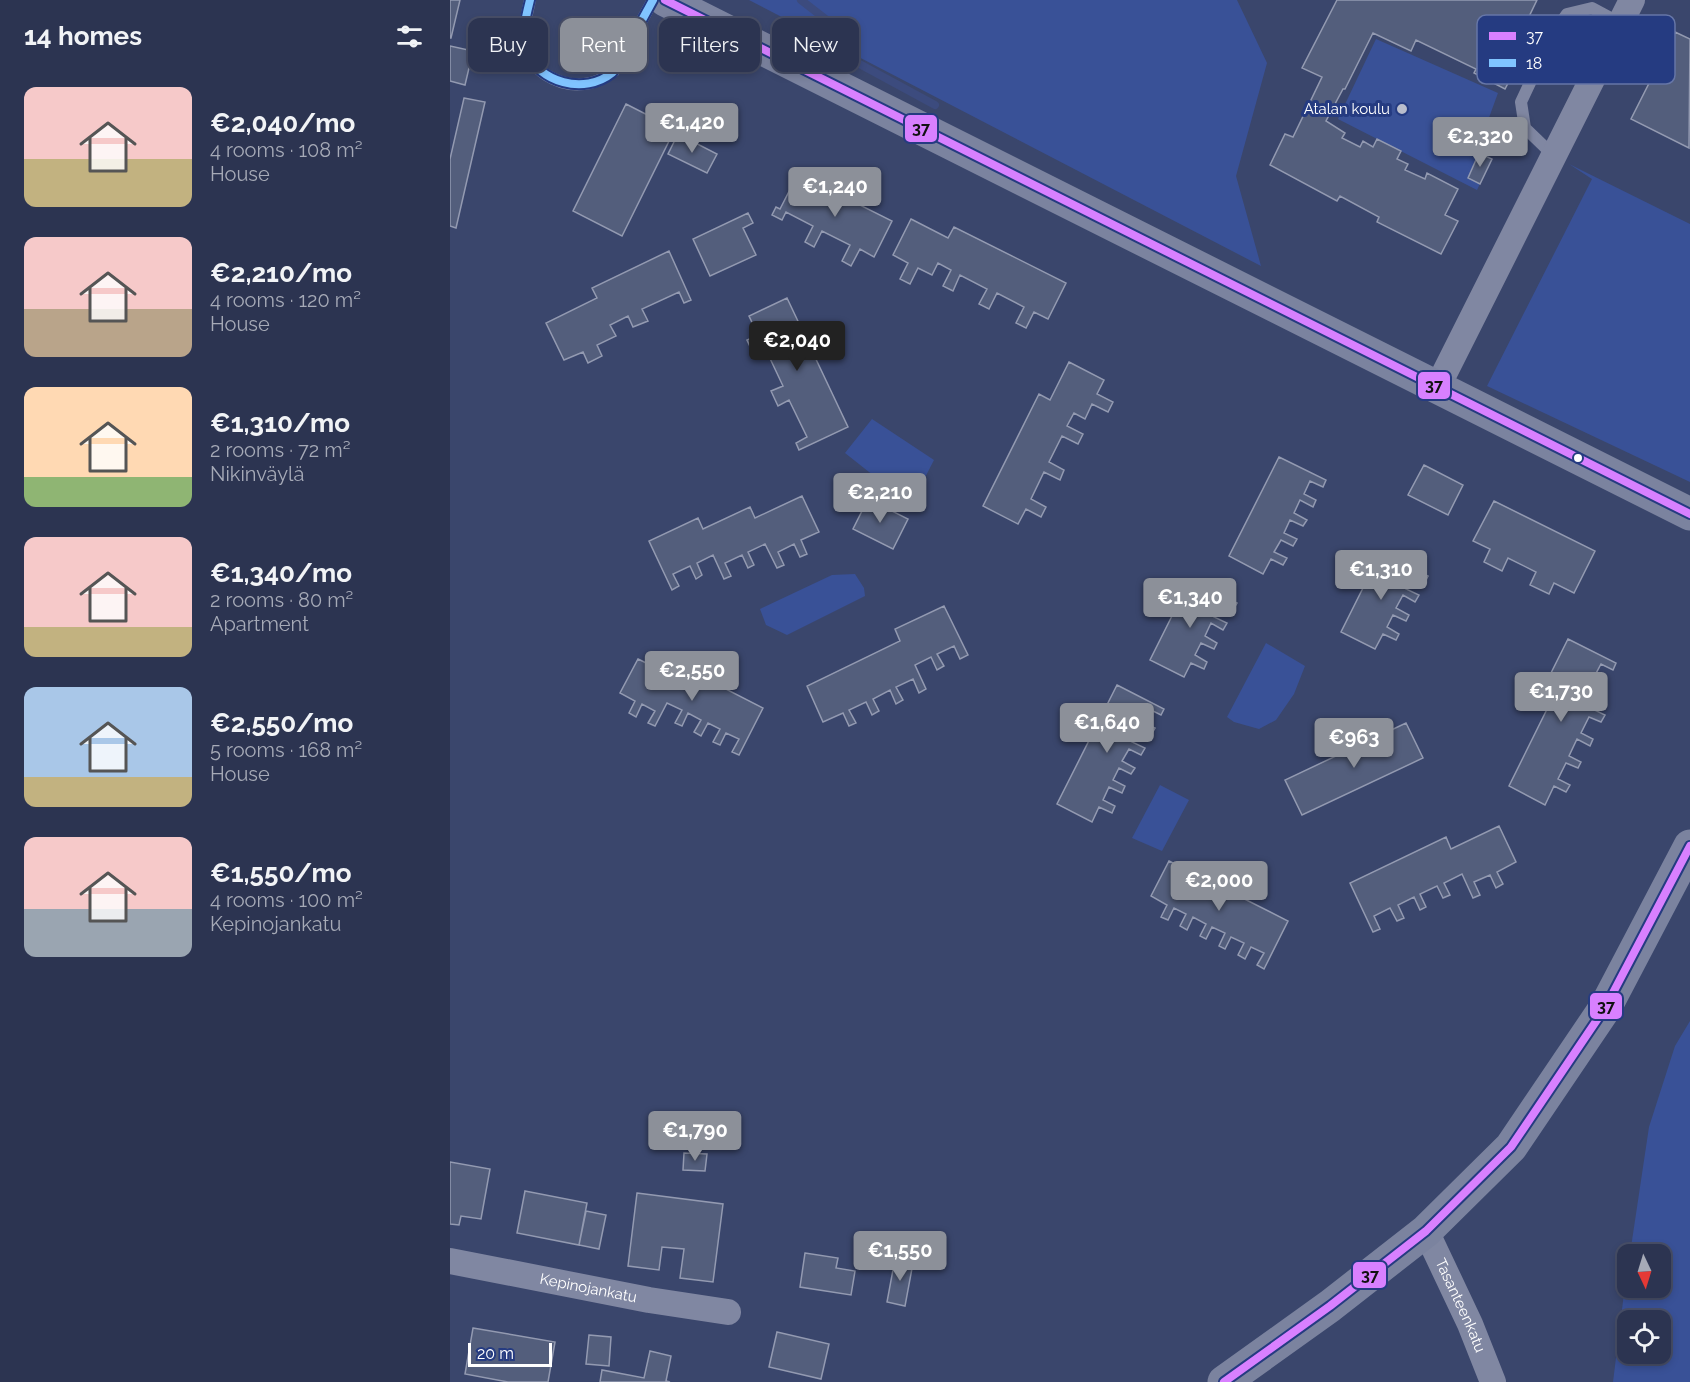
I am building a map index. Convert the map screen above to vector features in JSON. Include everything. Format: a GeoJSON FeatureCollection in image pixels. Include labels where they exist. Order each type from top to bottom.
{"type":"FeatureCollection","features":[{"type":"Feature","properties":{"kind":"street"},"geometry":{"type":"LineString","coordinates":[[665,0],[1690,514]]}},
{"type":"Feature","properties":{"kind":"street"},"geometry":{"type":"LineString","coordinates":[[1624,15],[1632,0]]}},
{"type":"Feature","properties":{"kind":"street"},"geometry":{"type":"LineString","coordinates":[[1438,387],[1589,84]]}},
{"type":"Feature","properties":{"kind":"street"},"geometry":{"type":"LineString","coordinates":[[1224,1382],[1330,1306],[1426,1231],[1511,1147],[1605,1008],[1690,846]]}},
{"type":"Feature","properties":{"kind":"street","name":"Tasanteenkatu"},"geometry":{"type":"LineString","coordinates":[[1426,1231],[1470,1324],[1493,1382]]}},
{"type":"Feature","properties":{"kind":"street","name":"Kepinojankatu"},"geometry":{"type":"LineString","coordinates":[[450,1261],[649,1300],[728,1312]]}},
{"type":"Feature","properties":{"kind":"lane"},"geometry":{"type":"LineString","coordinates":[[530,0],[524,41],[530,61],[549,77],[585,84],[605,78],[614,71],[653,0]]}},
{"type":"Feature","properties":{"kind":"lane"},"geometry":{"type":"LineString","coordinates":[[1566,15],[1592,8],[1605,15]]}},
{"type":"Feature","properties":{"kind":"lane"},"geometry":{"type":"LineString","coordinates":[[1529,84],[1521,102],[1525,128],[1553,155]]}},
{"type":"Feature","properties":{"kind":"shaded area"},"geometry":{"type":"Polygon","coordinates":[[[749,0],[1237,0],[1267,63],[1236,176],[1261,266],[859,57],[859,18],[784,18],[749,0]]]}},
{"type":"Feature","properties":{"kind":"shaded area"},"geometry":{"type":"Polygon","coordinates":[[[1376,39],[1498,93],[1483,134],[1490,163],[1477,190],[1338,119],[1376,39]]]}},
{"type":"Feature","properties":{"kind":"shaded area"},"geometry":{"type":"Polygon","coordinates":[[[1569,164],[1690,224],[1690,482],[1487,386],[1592,179],[1569,164]]]}},
{"type":"Feature","properties":{"kind":"shaded area"},"geometry":{"type":"Polygon","coordinates":[[[872,419],[934,460],[915,497],[888,487],[845,453],[872,419]]]}},
{"type":"Feature","properties":{"kind":"shaded area"},"geometry":{"type":"Polygon","coordinates":[[[855,574],[864,588],[865,596],[787,635],[766,625],[760,609],[832,575],[855,574]]]}},
{"type":"Feature","properties":{"kind":"shaded area"},"geometry":{"type":"Polygon","coordinates":[[[1266,643],[1305,666],[1294,694],[1276,720],[1259,729],[1234,722],[1227,717],[1266,643]]]}},
{"type":"Feature","properties":{"kind":"shaded area"},"geometry":{"type":"Polygon","coordinates":[[[1160,785],[1189,800],[1162,851],[1132,838],[1160,785]]]}},
{"type":"Feature","properties":{"kind":"shaded area"},"geometry":{"type":"Polygon","coordinates":[[[1690,1021],[1690,1382],[1613,1382],[1617,1350],[1617,1364],[1671,1364],[1671,1310],[1622,1310],[1623,1298],[1671,1298],[1671,1244],[1631,1244],[1649,1127],[1675,1046],[1690,1021]]]}},
{"type":"Feature","properties":{"kind":"building"},"geometry":{"type":"Polygon","coordinates":[[[450,0],[460,0],[451,38],[450,38],[450,0]]]}},
{"type":"Feature","properties":{"kind":"building"},"geometry":{"type":"Polygon","coordinates":[[[1337,0],[1537,0],[1530,15],[1477,15],[1477,75],[1474,73],[1476,69],[1416,40],[1411,51],[1373,33],[1326,121],[1345,133],[1342,138],[1360,147],[1363,141],[1373,147],[1377,139],[1401,151],[1397,159],[1408,164],[1405,170],[1425,179],[1427,173],[1458,189],[1445,215],[1458,221],[1441,254],[1377,222],[1379,217],[1340,196],[1337,201],[1270,165],[1285,134],[1293,137],[1322,77],[1302,68],[1337,0]]]}},
{"type":"Feature","properties":{"kind":"building"},"geometry":{"type":"Polygon","coordinates":[[[1675,32],[1690,39],[1689,148],[1631,119],[1649,84],[1675,84],[1675,32]]]}},
{"type":"Feature","properties":{"kind":"building"},"geometry":{"type":"Polygon","coordinates":[[[450,46],[468,50],[468,72],[465,85],[450,81],[450,46]]]}},
{"type":"Feature","properties":{"kind":"building"},"geometry":{"type":"Polygon","coordinates":[[[1495,84],[1508,84],[1505,89],[1495,84]]]}},
{"type":"Feature","properties":{"kind":"building"},"geometry":{"type":"Polygon","coordinates":[[[464,98],[485,102],[456,228],[450,226],[450,159],[464,98]]]}},
{"type":"Feature","properties":{"kind":"building"},"geometry":{"type":"Polygon","coordinates":[[[626,104],[675,129],[622,236],[573,211],[626,104]]]}},
{"type":"Feature","properties":{"kind":"building"},"geometry":{"type":"Polygon","coordinates":[[[678,134],[717,154],[707,173],[668,154],[678,134]]]}},
{"type":"Feature","properties":{"kind":"building"},"geometry":{"type":"Polygon","coordinates":[[[1479,153],[1492,159],[1480,184],[1468,178],[1479,153]]]}},
{"type":"Feature","properties":{"kind":"building"},"geometry":{"type":"Polygon","coordinates":[[[798,174],[892,221],[874,257],[860,249],[851,266],[842,261],[850,245],[822,231],[814,247],[805,242],[813,226],[786,212],[782,220],[772,215],[776,207],[780,209],[798,174]]]}},
{"type":"Feature","properties":{"kind":"building"},"geometry":{"type":"Polygon","coordinates":[[[748,213],[753,223],[743,228],[756,255],[710,276],[693,239],[748,213]]]}},
{"type":"Feature","properties":{"kind":"building"},"geometry":{"type":"Polygon","coordinates":[[[911,219],[948,238],[954,227],[1066,283],[1048,319],[1034,312],[1026,328],[1016,323],[1024,307],[997,293],[989,309],[979,304],[987,289],[960,275],[953,291],[943,286],[951,270],[938,263],[932,275],[918,268],[910,284],[900,279],[908,263],[893,255],[911,219]]]}},
{"type":"Feature","properties":{"kind":"building"},"geometry":{"type":"Polygon","coordinates":[[[669,251],[691,300],[684,303],[679,292],[642,309],[648,321],[633,327],[628,316],[610,325],[616,336],[597,345],[602,356],[588,363],[583,352],[564,360],[546,323],[597,298],[592,288],[669,251]]]}},
{"type":"Feature","properties":{"kind":"building"},"geometry":{"type":"Polygon","coordinates":[[[787,298],[848,427],[799,450],[796,443],[807,437],[789,400],[778,406],[771,391],[783,386],[766,350],[754,355],[747,340],[758,335],[749,316],[787,298]]]}},
{"type":"Feature","properties":{"kind":"building"},"geometry":{"type":"Polygon","coordinates":[[[1069,362],[1104,380],[1097,394],[1113,402],[1108,412],[1092,404],[1085,419],[1074,413],[1067,426],[1083,434],[1078,444],[1062,436],[1049,462],[1064,470],[1060,480],[1044,472],[1031,499],[1046,507],[1041,517],[1026,509],[1018,524],[983,506],[1039,394],[1050,400],[1069,362]]]}},
{"type":"Feature","properties":{"kind":"building"},"geometry":{"type":"Polygon","coordinates":[[[1279,457],[1326,480],[1323,487],[1310,481],[1304,494],[1316,500],[1313,507],[1300,500],[1294,513],[1307,520],[1303,526],[1290,520],[1284,533],[1297,539],[1293,546],[1281,540],[1274,552],[1287,558],[1283,565],[1271,559],[1263,574],[1229,556],[1279,457]]]}},
{"type":"Feature","properties":{"kind":"building"},"geometry":{"type":"Polygon","coordinates":[[[1424,465],[1463,485],[1448,515],[1408,495],[1424,465]]]}},
{"type":"Feature","properties":{"kind":"building"},"geometry":{"type":"Polygon","coordinates":[[[802,496],[819,532],[801,540],[807,554],[800,557],[794,544],[778,552],[784,565],[777,568],[765,544],[748,552],[754,565],[748,568],[742,555],[725,563],[731,576],[724,579],[713,555],[697,563],[702,575],[696,579],[690,566],[673,574],[679,586],[672,590],[649,541],[698,518],[703,529],[750,507],[755,518],[802,496]]]}},
{"type":"Feature","properties":{"kind":"building"},"geometry":{"type":"Polygon","coordinates":[[[868,499],[908,519],[893,549],[853,529],[868,499]]]}},
{"type":"Feature","properties":{"kind":"building"},"geometry":{"type":"Polygon","coordinates":[[[1494,501],[1595,551],[1574,593],[1554,583],[1549,594],[1530,585],[1536,572],[1508,558],[1502,571],[1484,562],[1490,549],[1473,541],[1494,501]]]}},
{"type":"Feature","properties":{"kind":"building"},"geometry":{"type":"Polygon","coordinates":[[[1381,552],[1428,576],[1425,582],[1413,576],[1406,589],[1419,595],[1415,602],[1403,595],[1396,608],[1409,615],[1406,621],[1393,615],[1387,627],[1399,634],[1396,640],[1383,634],[1375,649],[1341,632],[1381,552]]]}},
{"type":"Feature","properties":{"kind":"building"},"geometry":{"type":"Polygon","coordinates":[[[1190,580],[1237,603],[1233,610],[1221,604],[1214,617],[1227,623],[1223,630],[1211,623],[1205,636],[1217,643],[1214,649],[1201,643],[1195,655],[1207,662],[1204,669],[1191,663],[1184,677],[1150,660],[1190,580]]]}},
{"type":"Feature","properties":{"kind":"building"},"geometry":{"type":"Polygon","coordinates":[[[944,606],[968,655],[960,659],[954,646],[937,654],[944,666],[937,670],[931,657],[915,665],[926,689],[919,693],[913,679],[896,687],[903,700],[896,704],[890,690],[873,699],[879,711],[872,715],[866,702],[849,710],[856,723],[849,726],[843,713],[823,722],[807,686],[900,641],[895,629],[944,606]]]}},
{"type":"Feature","properties":{"kind":"building"},"geometry":{"type":"Polygon","coordinates":[[[1568,639],[1616,663],[1613,670],[1601,664],[1592,681],[1605,687],[1601,694],[1589,687],[1580,703],[1605,715],[1601,722],[1589,717],[1581,733],[1593,739],[1590,746],[1577,739],[1569,756],[1581,762],[1578,768],[1566,763],[1558,779],[1570,785],[1566,792],[1554,786],[1545,805],[1509,786],[1555,693],[1544,687],[1568,639]]]}},
{"type":"Feature","properties":{"kind":"building"},"geometry":{"type":"Polygon","coordinates":[[[638,659],[677,678],[683,667],[763,708],[739,755],[732,752],[739,739],[726,733],[720,745],[713,742],[720,729],[708,723],[701,736],[694,732],[701,720],[688,713],[682,726],[675,723],[682,710],[667,703],[655,726],[648,723],[655,711],[642,704],[636,717],[629,713],[635,701],[620,693],[638,659]]]}},
{"type":"Feature","properties":{"kind":"building"},"geometry":{"type":"Polygon","coordinates":[[[1117,685],[1164,709],[1161,715],[1149,709],[1142,722],[1155,728],[1151,735],[1139,729],[1132,742],[1145,748],[1141,755],[1129,749],[1122,761],[1135,768],[1131,774],[1119,768],[1113,780],[1125,786],[1122,793],[1109,787],[1103,800],[1115,806],[1112,813],[1099,807],[1092,822],[1057,804],[1117,685]]]}},
{"type":"Feature","properties":{"kind":"building"},"geometry":{"type":"Polygon","coordinates":[[[1406,723],[1423,758],[1302,815],[1285,780],[1406,723]]]}},
{"type":"Feature","properties":{"kind":"building"},"geometry":{"type":"Polygon","coordinates":[[[1499,826],[1516,862],[1497,872],[1503,884],[1496,888],[1490,875],[1474,882],[1480,895],[1473,898],[1462,874],[1444,883],[1450,895],[1443,898],[1437,886],[1420,894],[1426,907],[1420,910],[1414,897],[1398,905],[1404,918],[1397,921],[1390,908],[1374,916],[1380,929],[1373,932],[1350,883],[1446,837],[1451,849],[1499,826]]]}},
{"type":"Feature","properties":{"kind":"building"},"geometry":{"type":"Polygon","coordinates":[[[1169,861],[1288,921],[1264,969],[1257,965],[1264,953],[1251,947],[1245,959],[1238,955],[1244,943],[1231,937],[1225,949],[1219,946],[1225,933],[1212,927],[1206,939],[1200,936],[1206,924],[1193,917],[1187,930],[1180,926],[1186,914],[1174,908],[1168,920],[1161,917],[1167,905],[1151,896],[1169,861]]]}},
{"type":"Feature","properties":{"kind":"building"},"geometry":{"type":"Polygon","coordinates":[[[684,1153],[707,1154],[705,1171],[683,1170],[684,1153]]]}},
{"type":"Feature","properties":{"kind":"building"},"geometry":{"type":"Polygon","coordinates":[[[450,1162],[490,1169],[481,1219],[461,1216],[459,1225],[450,1224],[450,1162]]]}},
{"type":"Feature","properties":{"kind":"building"},"geometry":{"type":"Polygon","coordinates":[[[525,1191],[587,1203],[579,1245],[517,1233],[525,1191]]]}},
{"type":"Feature","properties":{"kind":"building"},"geometry":{"type":"Polygon","coordinates":[[[637,1193],[723,1204],[713,1282],[680,1278],[684,1249],[662,1247],[659,1270],[628,1266],[637,1193]]]}},
{"type":"Feature","properties":{"kind":"building"},"geometry":{"type":"Polygon","coordinates":[[[586,1211],[606,1215],[599,1249],[579,1245],[586,1211]]]}},
{"type":"Feature","properties":{"kind":"building"},"geometry":{"type":"Polygon","coordinates":[[[805,1253],[838,1258],[836,1268],[855,1271],[851,1295],[800,1287],[805,1253]]]}},
{"type":"Feature","properties":{"kind":"building"},"geometry":{"type":"Polygon","coordinates":[[[895,1259],[913,1263],[905,1306],[887,1302],[895,1259]]]}},
{"type":"Feature","properties":{"kind":"building"},"geometry":{"type":"Polygon","coordinates":[[[473,1328],[555,1342],[548,1382],[508,1382],[465,1374],[473,1328]]]}},
{"type":"Feature","properties":{"kind":"building"},"geometry":{"type":"Polygon","coordinates":[[[777,1332],[829,1344],[821,1379],[769,1367],[777,1332]]]}},
{"type":"Feature","properties":{"kind":"building"},"geometry":{"type":"Polygon","coordinates":[[[589,1335],[611,1337],[609,1366],[586,1364],[589,1335]]]}},
{"type":"Feature","properties":{"kind":"building"},"geometry":{"type":"Polygon","coordinates":[[[650,1351],[671,1356],[666,1381],[670,1382],[600,1382],[602,1370],[644,1378],[650,1351]]]}},
{"type":"Feature","properties":{"kind":"waterway"},"geometry":{"type":"LineString","coordinates":[[801,0],[828,21],[830,48],[935,105]]}},
{"type":"Feature","properties":{"kind":"transit line","name":"18"},"geometry":{"type":"LineString","coordinates":[[530,0],[524,38],[526,50],[532,61],[551,78],[576,84],[601,80],[612,73],[653,0]]}},
{"type":"Feature","properties":{"kind":"transit line","name":"37"},"geometry":{"type":"LineString","coordinates":[[665,0],[1690,514]]}},
{"type":"Feature","properties":{"kind":"transit line","name":"37"},"geometry":{"type":"LineString","coordinates":[[1224,1382],[1330,1306],[1426,1231],[1511,1147],[1605,1008],[1690,846]]}},
{"type":"Feature","properties":{"kind":"place","name":"Atalan koulu"},"geometry":{"type":"Point","coordinates":[1402,109]}}]}
